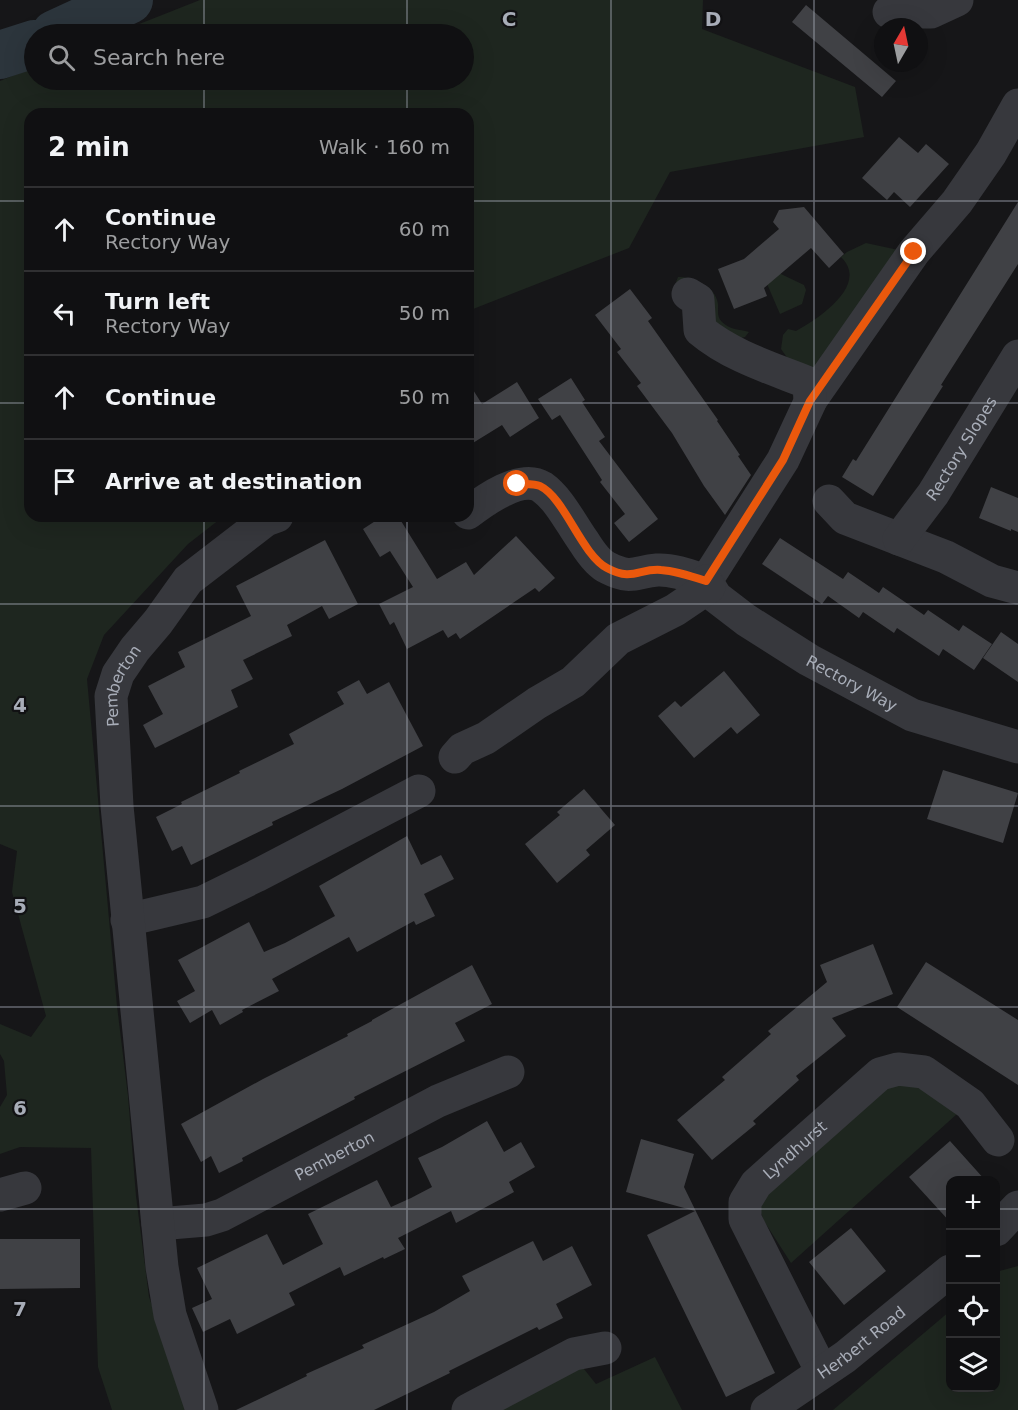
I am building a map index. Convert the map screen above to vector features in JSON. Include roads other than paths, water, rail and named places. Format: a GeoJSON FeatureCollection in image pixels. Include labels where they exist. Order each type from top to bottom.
{"type":"FeatureCollection","features":[{"type":"Feature","properties":{"kind":"street"},"geometry":{"type":"LineString","coordinates":[[889,12],[931,12],[957,0]]}},
{"type":"Feature","properties":{"kind":"street"},"geometry":{"type":"LineString","coordinates":[[455,757],[462,749],[486,738],[537,703],[573,682],[618,639],[675,610],[708,584],[783,460],[810,401],[914,252],[957,202],[991,153],[1018,105]]}},
{"type":"Feature","properties":{"kind":"street"},"geometry":{"type":"LineString","coordinates":[[688,294],[698,300],[700,330],[737,354],[809,383],[810,401]]}},
{"type":"Feature","properties":{"kind":"street","name":"Rectory Slopes"},"geometry":{"type":"LineString","coordinates":[[899,540],[933,494],[1018,356]]}},
{"type":"Feature","properties":{"kind":"street","name":"Rectory Way"},"geometry":{"type":"LineString","coordinates":[[474,508],[483,501],[517,484],[540,486],[557,501],[588,549],[606,568],[629,576],[658,570],[681,573],[708,584],[716,597],[746,620],[800,654],[912,715],[1018,747]]}},
{"type":"Feature","properties":{"kind":"street"},"geometry":{"type":"LineString","coordinates":[[829,501],[845,518],[946,557],[993,581],[1018,588]]}},
{"type":"Feature","properties":{"kind":"street","name":"Pemberton"},"geometry":{"type":"LineString","coordinates":[[202,1410],[170,1315],[162,1267],[127,920],[117,806],[111,696],[118,674],[188,580],[263,522]]}},
{"type":"Feature","properties":{"kind":"street"},"geometry":{"type":"LineString","coordinates":[[127,920],[202,902],[419,791]]}},
{"type":"Feature","properties":{"kind":"street","name":"Lyndhurst"},"geometry":{"type":"LineString","coordinates":[[822,1372],[745,1219],[745,1202],[756,1184],[880,1074],[898,1069],[924,1072],[970,1104],[998,1140]]}},
{"type":"Feature","properties":{"kind":"street","name":"Pemberton"},"geometry":{"type":"LineString","coordinates":[[158,1224],[206,1220],[222,1215],[438,1101],[508,1072]]}},
{"type":"Feature","properties":{"kind":"street","name":"Herbert Road"},"geometry":{"type":"LineString","coordinates":[[767,1410],[845,1357],[946,1275]]}},
{"type":"Feature","properties":{"kind":"street"},"geometry":{"type":"LineString","coordinates":[[468,1410],[574,1354],[605,1348]]}},
{"type":"Feature","properties":{"kind":"waterway"},"geometry":{"type":"LineString","coordinates":[[77,24],[129,0]]}},
{"type":"Feature","properties":{"kind":"waterway"},"geometry":{"type":"LineString","coordinates":[[0,55],[24,47]]}}]}
